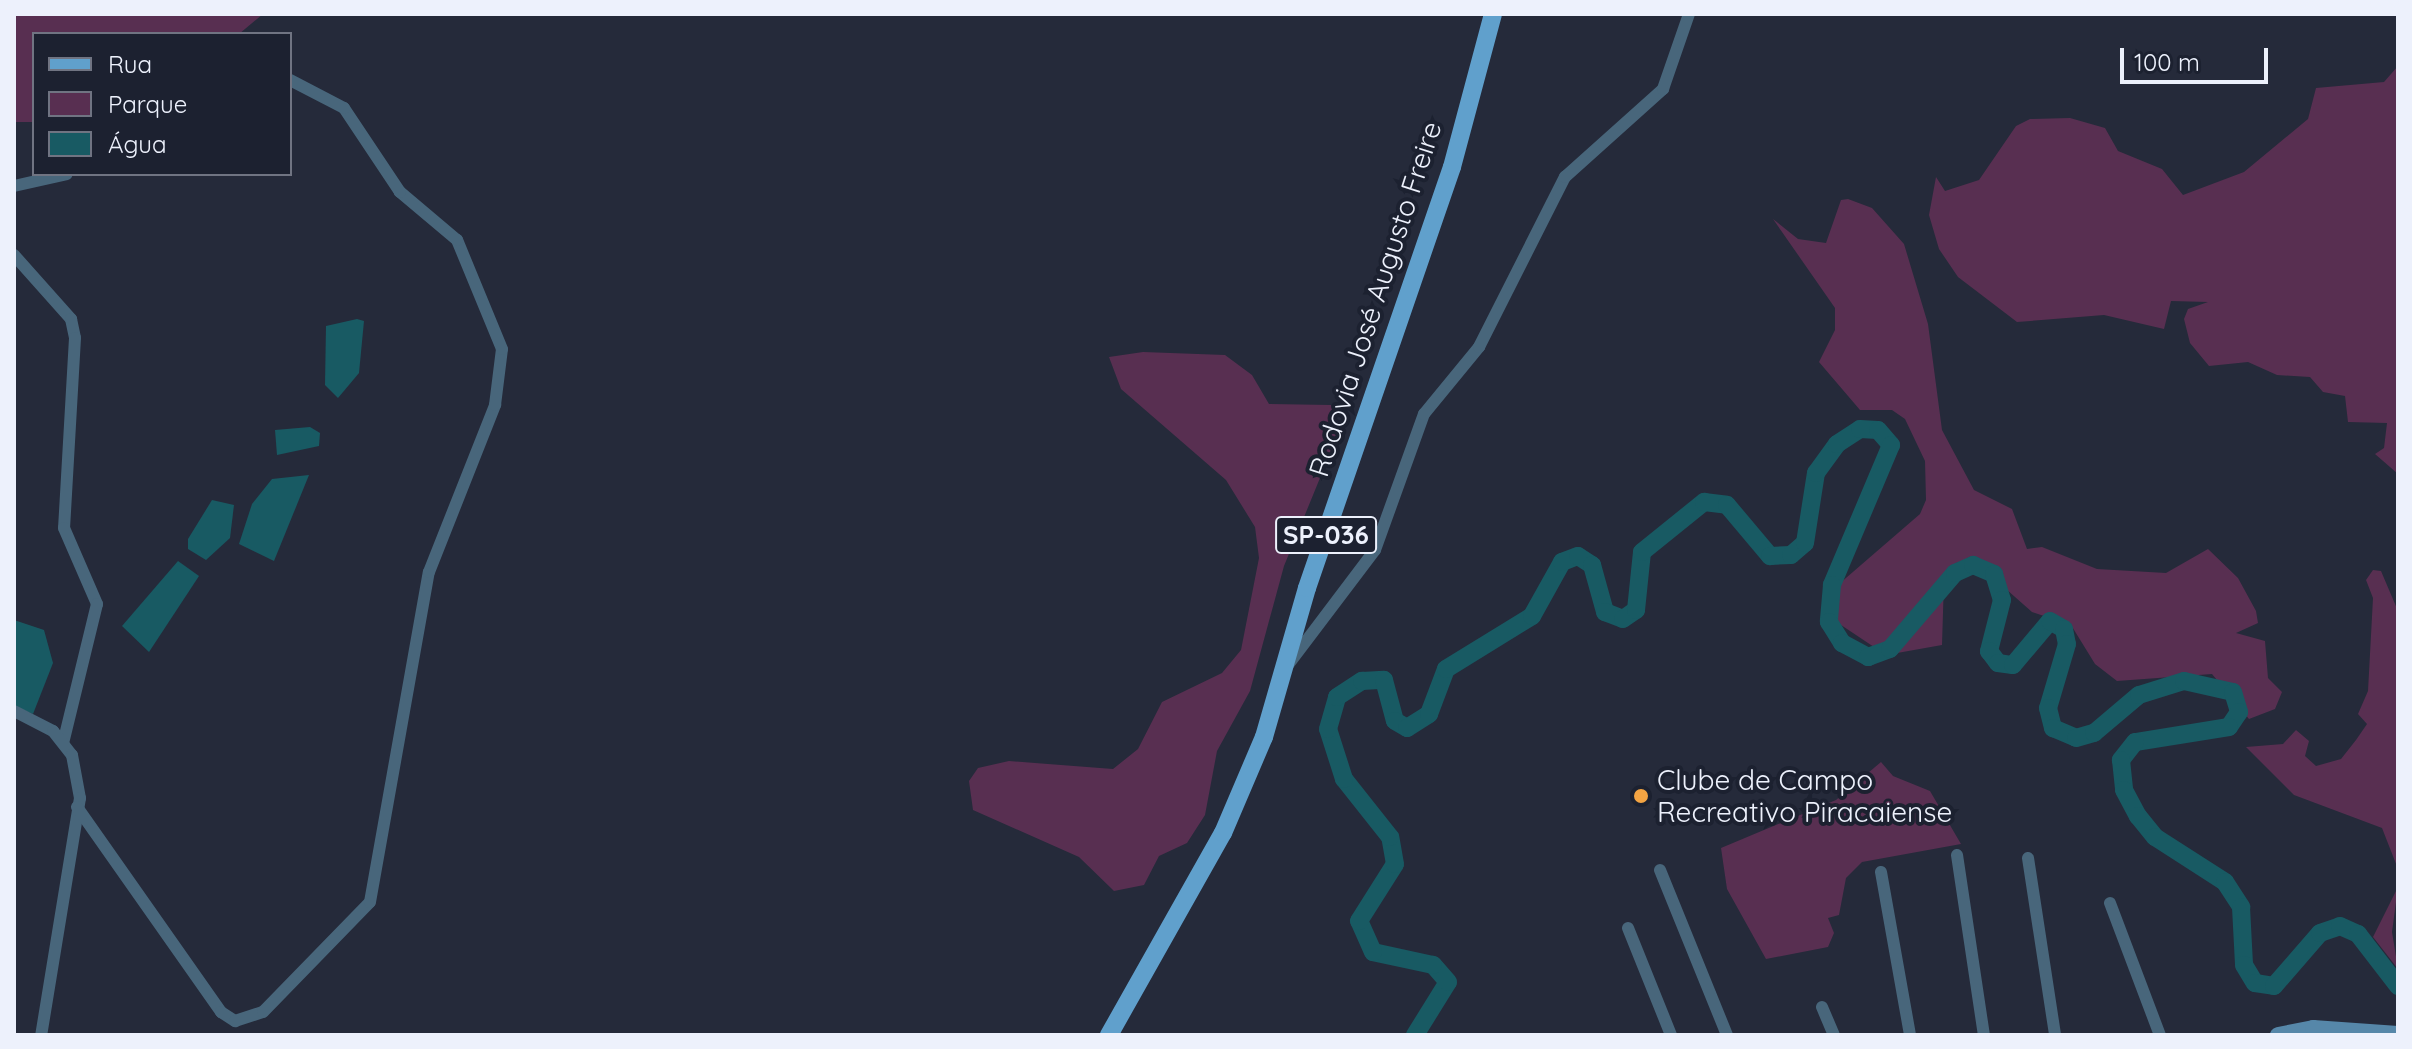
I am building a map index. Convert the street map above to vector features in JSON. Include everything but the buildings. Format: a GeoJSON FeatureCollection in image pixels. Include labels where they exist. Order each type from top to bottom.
{"type":"FeatureCollection","features":[{"type":"Feature","properties":{"kind":"main road","name":"Rodovia José Augusto Freire"},"geometry":{"type":"LineString","coordinates":[[1109,1035],[1223,833],[1264,737],[1278,676],[1447,181],[1493,14]]}},
{"type":"Feature","properties":{"kind":"street"},"geometry":{"type":"LineString","coordinates":[[1278,676],[1375,550],[1424,414],[1479,347],[1565,177],[1663,89],[1689,14]]}},
{"type":"Feature","properties":{"kind":"street"},"geometry":{"type":"LineString","coordinates":[[77,807],[221,1012],[235,1021],[263,1012],[370,902],[429,572],[495,405],[502,349],[457,240],[400,192],[344,108],[292,81]]}},
{"type":"Feature","properties":{"kind":"street"},"geometry":{"type":"LineString","coordinates":[[14,186],[58,176]]}},
{"type":"Feature","properties":{"kind":"street"},"geometry":{"type":"LineString","coordinates":[[14,255],[74,327],[64,528],[97,604],[63,743],[78,781],[77,807],[41,1035]]}},
{"type":"Feature","properties":{"kind":"street"},"geometry":{"type":"LineString","coordinates":[[14,711],[63,743]]}},
{"type":"Feature","properties":{"kind":"street"},"geometry":{"type":"LineString","coordinates":[[1957,855],[1984,1035]]}},
{"type":"Feature","properties":{"kind":"street"},"geometry":{"type":"LineString","coordinates":[[2028,858],[2055,1035]]}},
{"type":"Feature","properties":{"kind":"street"},"geometry":{"type":"LineString","coordinates":[[1660,870],[1727,1035]]}},
{"type":"Feature","properties":{"kind":"street"},"geometry":{"type":"LineString","coordinates":[[1881,872],[1910,1035]]}},
{"type":"Feature","properties":{"kind":"street"},"geometry":{"type":"LineString","coordinates":[[2110,903],[2160,1035]]}},
{"type":"Feature","properties":{"kind":"street"},"geometry":{"type":"LineString","coordinates":[[1628,928],[1671,1035]]}},
{"type":"Feature","properties":{"kind":"street"},"geometry":{"type":"LineString","coordinates":[[1822,1007],[1834,1035]]}},
{"type":"Feature","properties":{"kind":"street"},"geometry":{"type":"LineString","coordinates":[[2278,1035],[2317,1031],[2398,1034]]}},
{"type":"Feature","properties":{"kind":"green space"},"geometry":{"type":"Polygon","coordinates":[[[14,14],[263,14],[241,32],[32,32],[32,122],[14,122],[14,14]]]}},
{"type":"Feature","properties":{"kind":"green space"},"geometry":{"type":"Polygon","coordinates":[[[2398,66],[2398,474],[2375,454],[2384,448],[2387,423],[2348,422],[2345,396],[2323,392],[2310,377],[2277,375],[2248,362],[2209,366],[2190,343],[2184,319],[2188,309],[2208,302],[2171,301],[2164,329],[2104,315],[2017,322],[1958,277],[1939,249],[1929,215],[1936,177],[1945,191],[1979,180],[2016,126],[2030,119],[2070,118],[2105,128],[2118,151],[2162,169],[2183,195],[2244,172],[2308,119],[2316,88],[2384,82],[2398,66]]]}},
{"type":"Feature","properties":{"kind":"green space"},"geometry":{"type":"Polygon","coordinates":[[[1848,199],[1872,208],[1904,244],[1928,324],[1942,430],[1974,490],[2012,509],[2027,549],[2042,547],[2097,569],[2166,573],[2208,549],[2238,578],[2256,611],[2258,623],[2236,633],[2265,641],[2268,678],[2282,692],[2275,709],[2249,719],[2212,674],[2117,681],[2095,664],[2071,625],[2032,612],[1972,559],[1956,563],[1944,580],[1942,645],[1886,655],[1841,625],[1828,606],[1839,584],[1920,514],[1926,500],[1925,461],[1905,419],[1892,410],[1860,410],[1819,362],[1835,330],[1835,308],[1773,219],[1798,239],[1826,243],[1841,200],[1848,199]]]}},
{"type":"Feature","properties":{"kind":"green space"},"geometry":{"type":"Polygon","coordinates":[[[1143,352],[1225,355],[1252,375],[1269,404],[1331,405],[1338,434],[1284,566],[1250,691],[1217,751],[1205,815],[1187,843],[1159,856],[1144,885],[1114,891],[1079,857],[973,810],[969,781],[978,768],[1009,761],[1113,769],[1138,749],[1162,702],[1222,673],[1241,650],[1259,558],[1255,527],[1226,480],[1121,389],[1109,357],[1143,352]]]}},
{"type":"Feature","properties":{"kind":"green space"},"geometry":{"type":"Polygon","coordinates":[[[2373,570],[2381,571],[2398,611],[2398,869],[2382,828],[2294,795],[2246,747],[2283,744],[2296,730],[2309,741],[2305,756],[2316,766],[2341,759],[2356,740],[2367,724],[2358,714],[2368,691],[2373,598],[2366,580],[2373,570]]]}},
{"type":"Feature","properties":{"kind":"green space"},"geometry":{"type":"Polygon","coordinates":[[[1881,762],[1893,776],[1930,791],[1961,844],[1862,862],[1846,878],[1839,915],[1828,918],[1834,933],[1828,947],[1766,959],[1727,889],[1721,848],[1836,800],[1881,762]]]}},
{"type":"Feature","properties":{"kind":"green space"},"geometry":{"type":"Polygon","coordinates":[[[2398,887],[2392,932],[2398,969],[2373,937],[2398,887]]]}},
{"type":"Feature","properties":{"kind":"water"},"geometry":{"type":"Polygon","coordinates":[[[357,319],[364,321],[359,373],[338,398],[325,385],[326,326],[357,319]]]}},
{"type":"Feature","properties":{"kind":"water"},"geometry":{"type":"Polygon","coordinates":[[[310,427],[320,433],[319,446],[277,455],[275,430],[310,427]]]}},
{"type":"Feature","properties":{"kind":"water"},"geometry":{"type":"Polygon","coordinates":[[[309,475],[274,561],[239,544],[252,504],[272,479],[309,475]]]}},
{"type":"Feature","properties":{"kind":"water"},"geometry":{"type":"Polygon","coordinates":[[[212,500],[234,505],[230,538],[206,560],[188,549],[188,539],[212,500]]]}},
{"type":"Feature","properties":{"kind":"water"},"geometry":{"type":"Polygon","coordinates":[[[178,561],[199,576],[149,652],[122,626],[178,561]]]}},
{"type":"Feature","properties":{"kind":"water"},"geometry":{"type":"Polygon","coordinates":[[[14,620],[44,630],[53,663],[33,714],[14,706],[14,620]]]}},
{"type":"Feature","properties":{"kind":"waterway"},"geometry":{"type":"LineString","coordinates":[[1415,1035],[1448,982],[1433,965],[1373,952],[1359,921],[1395,864],[1390,837],[1344,779],[1328,729],[1337,697],[1362,681],[1384,680],[1395,721],[1407,728],[1429,714],[1446,669],[1532,616],[1562,562],[1578,556],[1592,565],[1605,612],[1623,619],[1636,610],[1642,552],[1704,502],[1727,505],[1770,556],[1791,555],[1805,543],[1816,473],[1837,444],[1860,429],[1878,430],[1891,445],[1832,585],[1829,622],[1842,643],[1868,657],[1890,649],[1955,573],[1973,565],[1994,574],[2002,600],[1989,651],[1998,663],[2013,665],[2050,621],[2064,629],[2067,644],[2048,708],[2053,728],[2076,738],[2094,733],[2139,695],[2184,681],[2233,692],[2239,712],[2229,727],[2135,742],[2121,760],[2124,790],[2138,816],[2155,837],[2225,882],[2241,907],[2244,965],[2255,983],[2274,986],[2320,933],[2340,926],[2358,934],[2398,986]]}},
{"type":"Feature","properties":{"kind":"place","name":"Clube de Campo Recreativo Piracaiense"},"geometry":{"type":"Point","coordinates":[1641,796]}}]}
